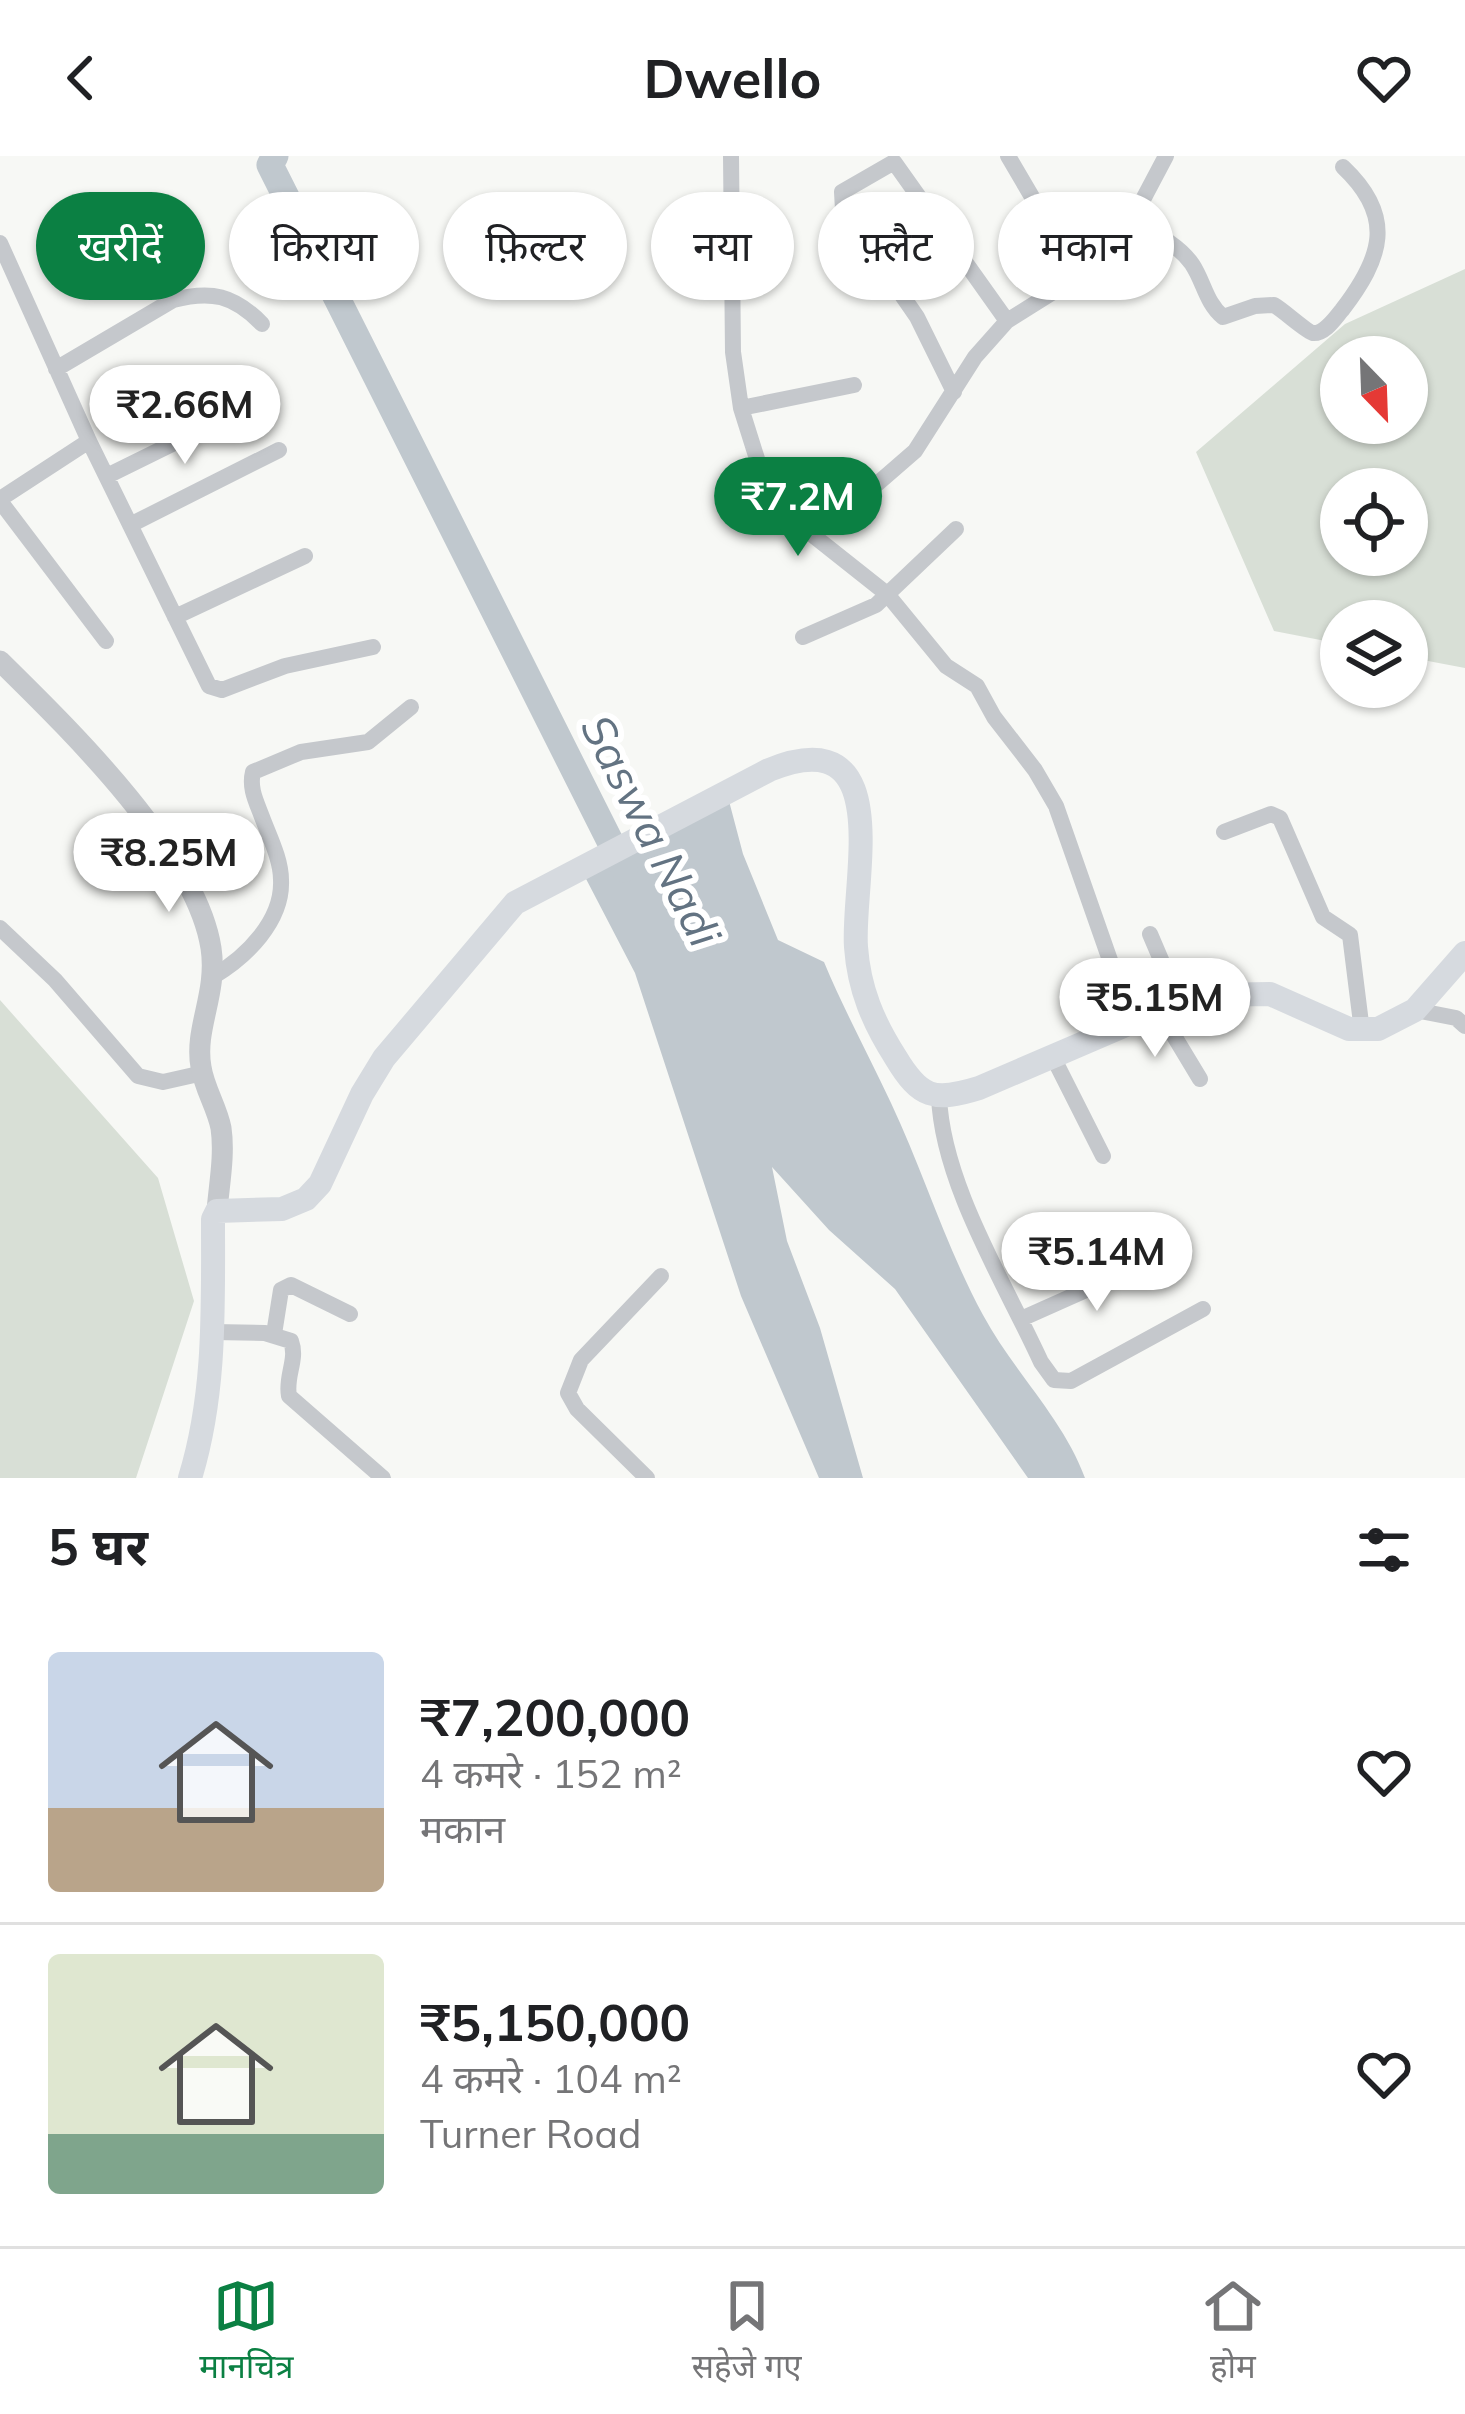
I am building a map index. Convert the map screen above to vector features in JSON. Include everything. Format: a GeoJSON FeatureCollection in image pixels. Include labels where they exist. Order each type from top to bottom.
{"type":"FeatureCollection","features":[{"type":"Feature","properties":{"kind":"main road"},"geometry":{"type":"LineString","coordinates":[[191,1477],[206,1416],[213,1332],[213,1219],[218,1211],[282,1209],[306,1198],[320,1184],[384,1058],[514,903],[788,762],[814,759],[836,769],[850,783],[861,816],[855,943],[868,1007],[909,1080],[928,1094],[979,1088],[1169,1007],[1225,992],[1270,994],[1334,1023],[1378,1029],[1415,1010],[1465,953]]}},
{"type":"Feature","properties":{"kind":"street"},"geometry":{"type":"LineString","coordinates":[[731,156],[733,352],[740,408],[758,462],[779,478],[805,529],[887,594],[946,666],[976,686],[1050,795],[1132,1023]]}},
{"type":"Feature","properties":{"kind":"street"},"geometry":{"type":"LineString","coordinates":[[1008,156],[1029,192]]}},
{"type":"Feature","properties":{"kind":"street"},"geometry":{"type":"LineString","coordinates":[[1148,192],[1166,156]]}},
{"type":"Feature","properties":{"kind":"street"},"geometry":{"type":"LineString","coordinates":[[954,392],[917,317],[840,202],[847,187],[899,159],[1007,321]]}},
{"type":"Feature","properties":{"kind":"street"},"geometry":{"type":"LineString","coordinates":[[1174,247],[1191,262],[1212,307],[1222,317],[1274,305],[1310,332],[1318,332],[1330,324],[1374,262],[1377,220],[1367,195],[1343,167]]}},
{"type":"Feature","properties":{"kind":"street"},"geometry":{"type":"LineString","coordinates":[[0,243],[89,441],[214,690],[285,666],[373,646]]}},
{"type":"Feature","properties":{"kind":"street"},"geometry":{"type":"LineString","coordinates":[[56,369],[172,300],[224,295],[262,324]]}},
{"type":"Feature","properties":{"kind":"street"},"geometry":{"type":"LineString","coordinates":[[805,529],[862,497],[915,451],[975,357],[1007,321],[1041,300]]}},
{"type":"Feature","properties":{"kind":"street"},"geometry":{"type":"LineString","coordinates":[[740,408],[854,385]]}},
{"type":"Feature","properties":{"kind":"street"},"geometry":{"type":"LineString","coordinates":[[106,476],[241,410]]}},
{"type":"Feature","properties":{"kind":"street"},"geometry":{"type":"LineString","coordinates":[[89,441],[0,500],[106,641]]}},
{"type":"Feature","properties":{"kind":"street"},"geometry":{"type":"LineString","coordinates":[[130,525],[279,450]]}},
{"type":"Feature","properties":{"kind":"street"},"geometry":{"type":"LineString","coordinates":[[803,638],[857,616],[956,529]]}},
{"type":"Feature","properties":{"kind":"street"},"geometry":{"type":"LineString","coordinates":[[175,617],[305,556]]}},
{"type":"Feature","properties":{"kind":"street"},"geometry":{"type":"LineString","coordinates":[[0,661],[55,716],[160,842],[202,917],[214,976],[201,1035],[202,1073],[221,1131],[218,1211]]}},
{"type":"Feature","properties":{"kind":"street"},"geometry":{"type":"LineString","coordinates":[[214,976],[242,956],[263,932],[280,898],[279,866],[252,790],[253,772],[301,752],[368,742],[411,706]]}},
{"type":"Feature","properties":{"kind":"street"},"geometry":{"type":"LineString","coordinates":[[1224,832],[1271,814],[1280,818],[1323,916],[1350,934],[1361,1030]]}},
{"type":"Feature","properties":{"kind":"street"},"geometry":{"type":"LineString","coordinates":[[0,928],[55,980],[138,1076],[163,1082],[202,1073]]}},
{"type":"Feature","properties":{"kind":"street"},"geometry":{"type":"LineString","coordinates":[[1150,934],[1169,1007],[1200,1079]]}},
{"type":"Feature","properties":{"kind":"street"},"geometry":{"type":"LineString","coordinates":[[1415,1010],[1456,1018],[1465,1026]]}},
{"type":"Feature","properties":{"kind":"street"},"geometry":{"type":"LineString","coordinates":[[1054,1058],[1103,1156]]}},
{"type":"Feature","properties":{"kind":"street"},"geometry":{"type":"LineString","coordinates":[[940,1096],[942,1136],[953,1173],[1054,1380],[1065,1383],[1202,1309]]}},
{"type":"Feature","properties":{"kind":"street"},"geometry":{"type":"LineString","coordinates":[[1022,1319],[1151,1261]]}},
{"type":"Feature","properties":{"kind":"street"},"geometry":{"type":"LineString","coordinates":[[647,1478],[577,1409],[568,1393],[581,1360],[661,1276]]}},
{"type":"Feature","properties":{"kind":"street"},"geometry":{"type":"LineString","coordinates":[[274,1334],[281,1290],[291,1285],[350,1313]]}},
{"type":"Feature","properties":{"kind":"street"},"geometry":{"type":"LineString","coordinates":[[213,1332],[274,1334],[293,1345],[289,1396],[383,1478]]}},
{"type":"Feature","properties":{"kind":"shaded area"},"geometry":{"type":"Polygon","coordinates":[[[1465,269],[1465,668],[1428,661],[1428,600],[1320,600],[1320,640],[1274,631],[1196,452],[1320,345],[1320,444],[1428,444],[1428,336],[1331,336],[1345,324],[1465,269]]]}},
{"type":"Feature","properties":{"kind":"shaded area"},"geometry":{"type":"Polygon","coordinates":[[[729,801],[743,854],[778,940],[824,962],[903,1129],[970,1289],[995,1336],[1064,1435],[1085,1478],[1028,1478],[895,1289],[829,1230],[772,1167],[787,1241],[820,1328],[863,1478],[819,1478],[741,1296],[635,973],[584,875],[729,801]]]}},
{"type":"Feature","properties":{"kind":"shaded area"},"geometry":{"type":"Polygon","coordinates":[[[0,1000],[158,1178],[194,1301],[136,1478],[0,1478],[0,1000]]]}},
{"type":"Feature","properties":{"kind":"waterway","name":"Saswa Nadi"},"geometry":{"type":"LineString","coordinates":[[275,156],[270,165],[624,869]]}}]}
